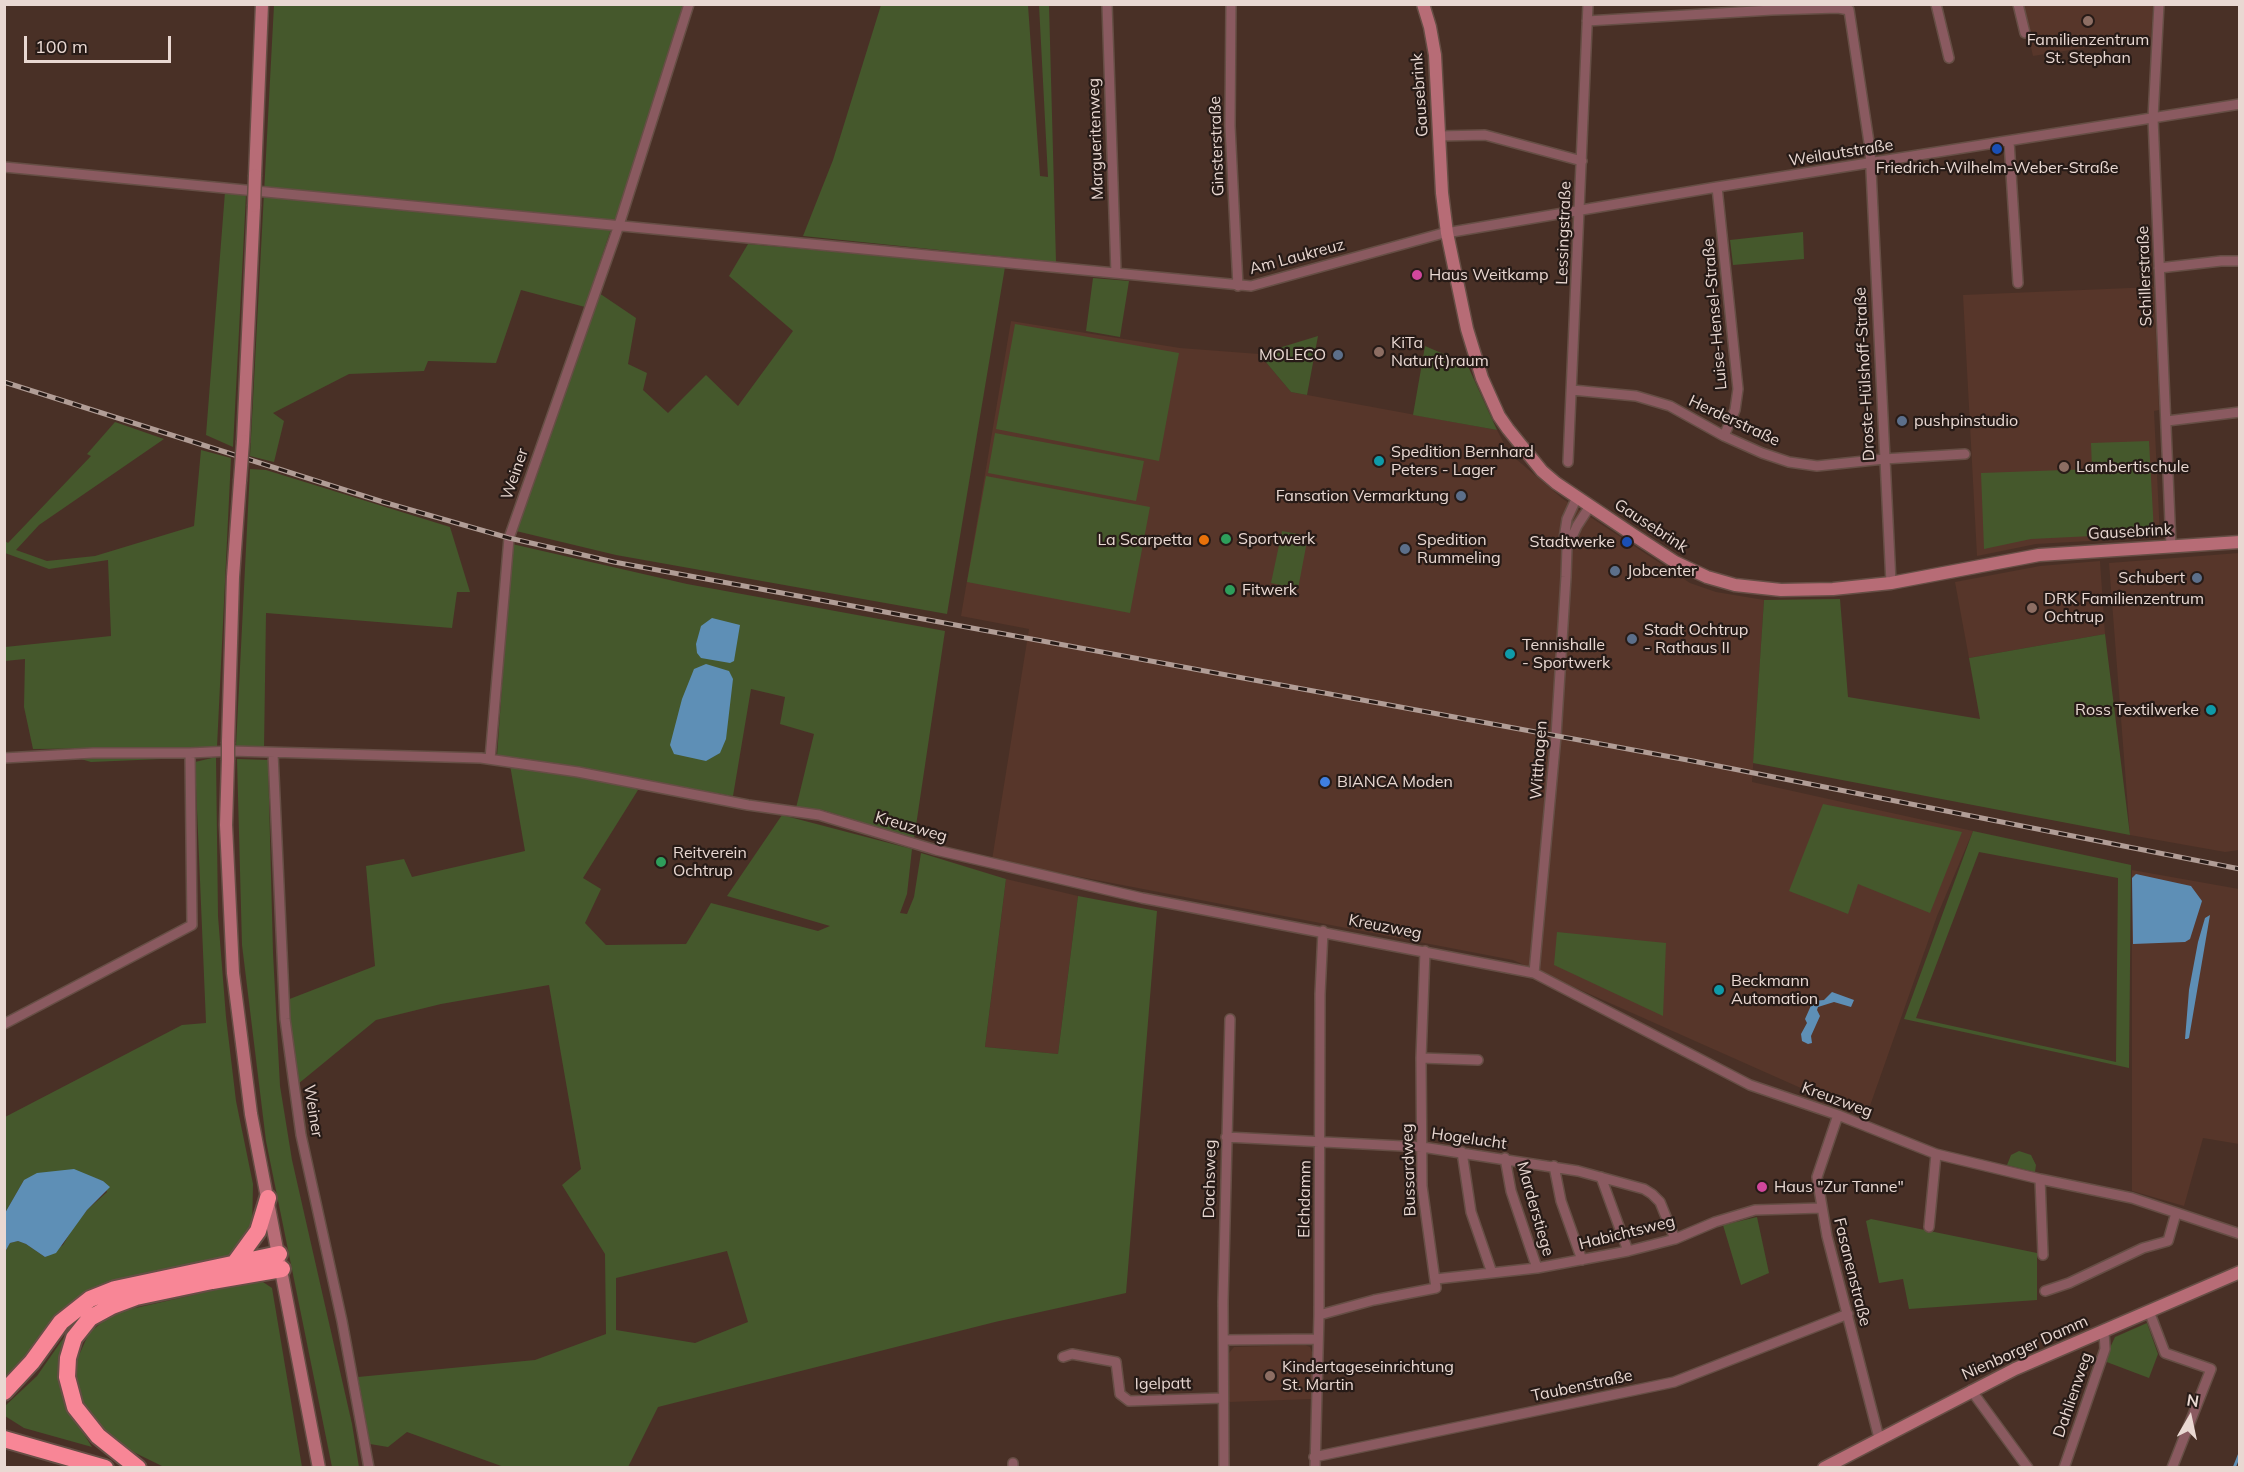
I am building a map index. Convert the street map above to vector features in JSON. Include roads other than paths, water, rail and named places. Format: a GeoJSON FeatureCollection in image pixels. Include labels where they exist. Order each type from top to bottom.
{"type":"FeatureCollection","features":[{"type":"Feature","properties":{"kind":"highway"},"geometry":{"type":"LineString","coordinates":[[234,1264],[258,1231],[268,1198]]}},
{"type":"Feature","properties":{"kind":"highway"},"geometry":{"type":"LineString","coordinates":[[4,1392],[32,1362],[61,1322],[90,1299],[115,1289],[234,1264],[281,1262]]}},
{"type":"Feature","properties":{"kind":"highway"},"geometry":{"type":"LineString","coordinates":[[138,1467],[98,1436],[75,1407],[67,1377],[68,1358],[74,1338],[90,1318],[136,1297],[212,1281],[281,1262]]}},
{"type":"Feature","properties":{"kind":"highway"},"geometry":{"type":"LineString","coordinates":[[4,1439],[105,1467]]}},
{"type":"Feature","properties":{"kind":"main road"},"geometry":{"type":"LineString","coordinates":[[262,4],[243,441],[233,577],[226,825],[232,973],[251,1114],[319,1467]]}},
{"type":"Feature","properties":{"kind":"main road","name":"Gausebrink"},"geometry":{"type":"LineString","coordinates":[[1423,4],[1433,43],[1447,233],[1467,329],[1492,402],[1526,454],[1556,483],[1675,562],[1707,577],[1728,583],[1764,589],[1799,590],[1891,583],[2039,555],[2240,542]]}},
{"type":"Feature","properties":{"kind":"main road","name":"Nienborger Damm"},"geometry":{"type":"LineString","coordinates":[[1827,1467],[2015,1369],[2240,1272]]}},
{"type":"Feature","properties":{"kind":"street","name":"Weiner"},"geometry":{"type":"LineString","coordinates":[[490,759],[508,538],[619,225],[689,4]]}},
{"type":"Feature","properties":{"kind":"street","name":"Margueritenweg"},"geometry":{"type":"LineString","coordinates":[[1107,4],[1116,273]]}},
{"type":"Feature","properties":{"kind":"street","name":"Ginsterstraße"},"geometry":{"type":"LineString","coordinates":[[1231,4],[1230,126],[1238,286]]}},
{"type":"Feature","properties":{"kind":"street","name":"Lessingstraße"},"geometry":{"type":"LineString","coordinates":[[1569,462],[1588,4]]}},
{"type":"Feature","properties":{"kind":"street"},"geometry":{"type":"LineString","coordinates":[[1936,4],[1948,58]]}},
{"type":"Feature","properties":{"kind":"street"},"geometry":{"type":"LineString","coordinates":[[2018,4],[2025,33]]}},
{"type":"Feature","properties":{"kind":"street","name":"Schillerstraße"},"geometry":{"type":"LineString","coordinates":[[2159,4],[2153,118],[2168,421],[2171,546]]}},
{"type":"Feature","properties":{"kind":"street","name":"Droste-Hülshoff-Straße"},"geometry":{"type":"LineString","coordinates":[[1587,21],[1803,9],[1849,10],[1870,149],[1891,583]]}},
{"type":"Feature","properties":{"kind":"street","name":"Weilautstraße"},"geometry":{"type":"LineString","coordinates":[[1447,233],[1718,187],[2240,104]]}},
{"type":"Feature","properties":{"kind":"street"},"geometry":{"type":"LineString","coordinates":[[1439,136],[1485,135],[1582,161]]}},
{"type":"Feature","properties":{"kind":"street"},"geometry":{"type":"LineString","coordinates":[[2009,141],[2018,283]]}},
{"type":"Feature","properties":{"kind":"street","name":"Am Laukreuz"},"geometry":{"type":"LineString","coordinates":[[4,167],[1238,286],[1251,286],[1447,233]]}},
{"type":"Feature","properties":{"kind":"street","name":"Luise-Hensel-Straße"},"geometry":{"type":"LineString","coordinates":[[1718,187],[1738,389],[1735,410],[1724,436]]}},
{"type":"Feature","properties":{"kind":"street"},"geometry":{"type":"LineString","coordinates":[[2159,268],[2240,261]]}},
{"type":"Feature","properties":{"kind":"street","name":"Herderstraße"},"geometry":{"type":"LineString","coordinates":[[1572,390],[1636,396],[1670,406],[1724,436],[1789,462],[1817,466],[1965,453]]}},
{"type":"Feature","properties":{"kind":"street"},"geometry":{"type":"LineString","coordinates":[[2168,421],[2240,412]]}},
{"type":"Feature","properties":{"kind":"street","name":"Witthagen"},"geometry":{"type":"LineString","coordinates":[[1567,548],[1564,539],[1565,531],[1570,511],[1577,497]]}},
{"type":"Feature","properties":{"kind":"street","name":"Witthagen"},"geometry":{"type":"LineString","coordinates":[[1534,973],[1555,748],[1567,548],[1590,506]]}},
{"type":"Feature","properties":{"kind":"street"},"geometry":{"type":"LineString","coordinates":[[4,758],[93,753],[231,751],[455,756],[490,759]]}},
{"type":"Feature","properties":{"kind":"street"},"geometry":{"type":"LineString","coordinates":[[4,1024],[192,925],[190,753]]}},
{"type":"Feature","properties":{"kind":"street","name":"Weiner"},"geometry":{"type":"LineString","coordinates":[[273,753],[285,1019],[301,1135],[342,1321],[369,1467]]}},
{"type":"Feature","properties":{"kind":"street","name":"Kreuzweg"},"geometry":{"type":"LineString","coordinates":[[490,759],[819,815],[936,850],[1142,898],[1534,973],[1750,1085],[1838,1115],[1936,1154],[2132,1198],[2240,1234]]}},
{"type":"Feature","properties":{"kind":"street","name":"Elchdamm"},"geometry":{"type":"LineString","coordinates":[[1314,1462],[1319,1315],[1320,994],[1323,931]]}},
{"type":"Feature","properties":{"kind":"street","name":"Bussardweg"},"geometry":{"type":"LineString","coordinates":[[1425,951],[1421,1058],[1422,1147],[1425,1220],[1436,1279]]}},
{"type":"Feature","properties":{"kind":"street","name":"Dachsweg"},"geometry":{"type":"LineString","coordinates":[[1224,1467],[1226,1137],[1230,1019]]}},
{"type":"Feature","properties":{"kind":"street"},"geometry":{"type":"LineString","coordinates":[[1421,1058],[1478,1060]]}},
{"type":"Feature","properties":{"kind":"street","name":"Fasanenstraße"},"geometry":{"type":"LineString","coordinates":[[1838,1115],[1817,1177],[1821,1208],[1879,1438]]}},
{"type":"Feature","properties":{"kind":"street","name":"Hogelucht"},"geometry":{"type":"LineString","coordinates":[[1226,1137],[1422,1147],[1554,1166],[1644,1189],[1660,1202],[1675,1239]]}},
{"type":"Feature","properties":{"kind":"street"},"geometry":{"type":"LineString","coordinates":[[1462,1152],[1471,1212],[1492,1273]]}},
{"type":"Feature","properties":{"kind":"street"},"geometry":{"type":"LineString","coordinates":[[1929,1227],[1936,1154]]}},
{"type":"Feature","properties":{"kind":"street","name":"Marderstiege"},"geometry":{"type":"LineString","coordinates":[[1505,1158],[1511,1191],[1537,1268]]}},
{"type":"Feature","properties":{"kind":"street"},"geometry":{"type":"LineString","coordinates":[[1554,1166],[1561,1201],[1582,1260]]}},
{"type":"Feature","properties":{"kind":"street"},"geometry":{"type":"LineString","coordinates":[[1601,1177],[1628,1251]]}},
{"type":"Feature","properties":{"kind":"street"},"geometry":{"type":"LineString","coordinates":[[2040,1179],[2043,1255]]}},
{"type":"Feature","properties":{"kind":"street","name":"Habichtsweg"},"geometry":{"type":"LineString","coordinates":[[1436,1279],[1537,1268],[1628,1251],[1675,1239],[1715,1222],[1755,1210],[1821,1208]]}},
{"type":"Feature","properties":{"kind":"street"},"geometry":{"type":"LineString","coordinates":[[2045,1291],[2143,1248],[2168,1241],[2176,1213]]}},
{"type":"Feature","properties":{"kind":"street"},"geometry":{"type":"LineString","coordinates":[[1319,1315],[1374,1300],[1436,1288],[1436,1279]]}},
{"type":"Feature","properties":{"kind":"street"},"geometry":{"type":"LineString","coordinates":[[2149,1311],[2165,1353],[2211,1370],[2172,1467]]}},
{"type":"Feature","properties":{"kind":"street","name":"Taubenstraße"},"geometry":{"type":"LineString","coordinates":[[1314,1462],[1674,1382],[1848,1314]]}},
{"type":"Feature","properties":{"kind":"street","name":"Dahlienweg"},"geometry":{"type":"LineString","coordinates":[[2064,1467],[2105,1349],[2104,1331]]}},
{"type":"Feature","properties":{"kind":"street"},"geometry":{"type":"LineString","coordinates":[[1224,1340],[1318,1339]]}},
{"type":"Feature","properties":{"kind":"street","name":"Igelpatt"},"geometry":{"type":"LineString","coordinates":[[1063,1357],[1072,1354],[1116,1362],[1120,1394],[1129,1401],[1223,1398]]}},
{"type":"Feature","properties":{"kind":"street"},"geometry":{"type":"LineString","coordinates":[[1971,1390],[2028,1467]]}},
{"type":"Feature","properties":{"kind":"water"},"geometry":{"type":"Polygon","coordinates":[[[712,618],[740,625],[734,661],[730,663],[701,658],[697,653],[696,644],[701,626],[712,618]]]}},
{"type":"Feature","properties":{"kind":"water"},"geometry":{"type":"Polygon","coordinates":[[[706,664],[729,671],[733,679],[726,739],[720,753],[706,761],[674,754],[670,745],[682,699],[694,669],[706,664]]]}},
{"type":"Feature","properties":{"kind":"water"},"geometry":{"type":"Polygon","coordinates":[[[2136,874],[2191,886],[2202,901],[2190,939],[2185,942],[2133,944],[2132,878],[2136,874]]]}},
{"type":"Feature","properties":{"kind":"water"},"geometry":{"type":"Polygon","coordinates":[[[2210,915],[2189,1038],[2185,1039],[2189,990],[2198,942],[2205,918],[2210,915]]]}},
{"type":"Feature","properties":{"kind":"water"},"geometry":{"type":"Polygon","coordinates":[[[1832,992],[1854,1000],[1851,1007],[1834,1002],[1818,1007],[1820,1016],[1811,1036],[1812,1043],[1802,1041],[1801,1034],[1807,1023],[1805,1019],[1813,1001],[1824,1000],[1832,992]]]}},
{"type":"Feature","properties":{"kind":"water"},"geometry":{"type":"Polygon","coordinates":[[[74,1169],[103,1181],[110,1187],[87,1210],[56,1253],[45,1257],[18,1241],[10,1243],[5,1252],[5,1213],[24,1180],[37,1173],[74,1169]]]}},
{"type":"Feature","properties":{"kind":"waterway"},"geometry":{"type":"LineString","coordinates":[[2234,1468],[2240,1453]]}},
{"type":"Feature","properties":{"kind":"railway"},"geometry":{"type":"LineString","coordinates":[[4,382],[383,502],[509,538],[614,562],[1693,761],[2240,869]]}},
{"type":"Feature","properties":{"kind":"place","name":"Familienzentrum St. Stephan"},"geometry":{"type":"Point","coordinates":[2088,21]}},
{"type":"Feature","properties":{"kind":"place","name":"Friedrich-Wilhelm-Weber-Straße"},"geometry":{"type":"Point","coordinates":[1997,149]}},
{"type":"Feature","properties":{"kind":"place","name":"Haus Weitkamp"},"geometry":{"type":"Point","coordinates":[1417,275]}},
{"type":"Feature","properties":{"kind":"place","name":"KiTa Natur(t)raum"},"geometry":{"type":"Point","coordinates":[1379,352]}},
{"type":"Feature","properties":{"kind":"place","name":"MOLECO"},"geometry":{"type":"Point","coordinates":[1338,355]}},
{"type":"Feature","properties":{"kind":"place","name":"pushpinstudio"},"geometry":{"type":"Point","coordinates":[1902,421]}},
{"type":"Feature","properties":{"kind":"place","name":"Spedition Bernhard Peters - Lager"},"geometry":{"type":"Point","coordinates":[1379,461]}},
{"type":"Feature","properties":{"kind":"place","name":"Lambertischule"},"geometry":{"type":"Point","coordinates":[2064,467]}},
{"type":"Feature","properties":{"kind":"place","name":"Fansation Vermarktung"},"geometry":{"type":"Point","coordinates":[1461,496]}},
{"type":"Feature","properties":{"kind":"place","name":"Sportwerk"},"geometry":{"type":"Point","coordinates":[1226,539]}},
{"type":"Feature","properties":{"kind":"place","name":"La Scarpetta"},"geometry":{"type":"Point","coordinates":[1204,540]}},
{"type":"Feature","properties":{"kind":"place","name":"Stadtwerke"},"geometry":{"type":"Point","coordinates":[1627,542]}},
{"type":"Feature","properties":{"kind":"place","name":"Spedition Rummeling"},"geometry":{"type":"Point","coordinates":[1405,549]}},
{"type":"Feature","properties":{"kind":"place","name":"Jobcenter"},"geometry":{"type":"Point","coordinates":[1615,571]}},
{"type":"Feature","properties":{"kind":"place","name":"Schubert"},"geometry":{"type":"Point","coordinates":[2197,578]}},
{"type":"Feature","properties":{"kind":"place","name":"Fitwerk"},"geometry":{"type":"Point","coordinates":[1230,590]}},
{"type":"Feature","properties":{"kind":"place","name":"DRK Familienzentrum Ochtrup"},"geometry":{"type":"Point","coordinates":[2032,608]}},
{"type":"Feature","properties":{"kind":"place","name":"Stadt Ochtrup - Rathaus II"},"geometry":{"type":"Point","coordinates":[1632,639]}},
{"type":"Feature","properties":{"kind":"place","name":"Tennishalle - Sportwerk"},"geometry":{"type":"Point","coordinates":[1510,654]}},
{"type":"Feature","properties":{"kind":"place","name":"Ross Textilwerke"},"geometry":{"type":"Point","coordinates":[2211,710]}},
{"type":"Feature","properties":{"kind":"place","name":"BIANCA Moden"},"geometry":{"type":"Point","coordinates":[1325,782]}},
{"type":"Feature","properties":{"kind":"place","name":"Reitverein Ochtrup"},"geometry":{"type":"Point","coordinates":[661,862]}},
{"type":"Feature","properties":{"kind":"place","name":"Beckmann Automation"},"geometry":{"type":"Point","coordinates":[1719,990]}},
{"type":"Feature","properties":{"kind":"place","name":"Haus \"Zur Tanne\""},"geometry":{"type":"Point","coordinates":[1762,1187]}},
{"type":"Feature","properties":{"kind":"place","name":"Kindertageseinrichtung St. Martin"},"geometry":{"type":"Point","coordinates":[1270,1376]}}]}
